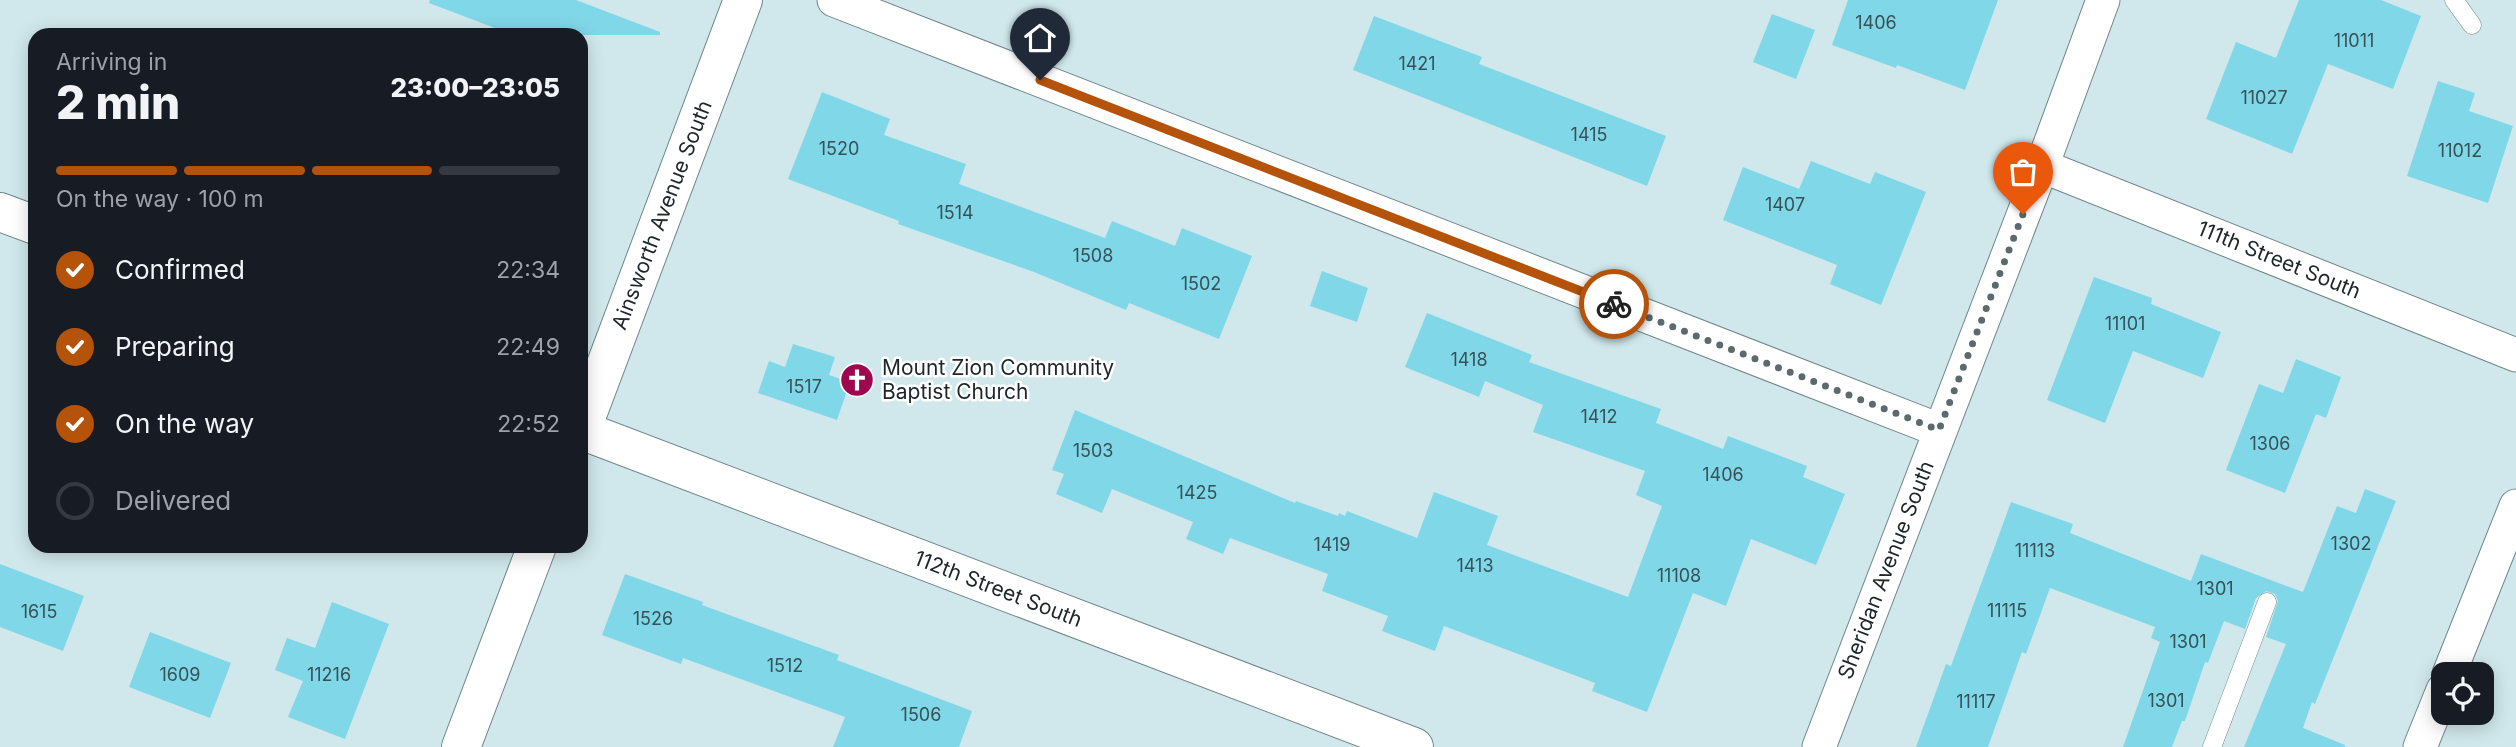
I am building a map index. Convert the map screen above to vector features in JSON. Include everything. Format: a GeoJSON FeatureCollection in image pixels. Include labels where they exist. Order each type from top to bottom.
{"type":"FeatureCollection","features":[{"type":"Feature","properties":{"kind":"main road","name":"Ainsworth Avenue South"},"geometry":{"type":"LineString","coordinates":[[588,411],[743,0]]}},
{"type":"Feature","properties":{"kind":"main road"},"geometry":{"type":"LineString","coordinates":[[0,212],[28,222]]}},
{"type":"Feature","properties":{"kind":"main road","name":"112th Street South"},"geometry":{"type":"LineString","coordinates":[[588,433],[1409,746]]}},
{"type":"Feature","properties":{"kind":"main road"},"geometry":{"type":"LineString","coordinates":[[461,747],[534,553]]}},
{"type":"Feature","properties":{"kind":"street"},"geometry":{"type":"LineString","coordinates":[[834,0],[1939,430]]}},
{"type":"Feature","properties":{"kind":"street","name":"Sheridan Avenue South"},"geometry":{"type":"LineString","coordinates":[[1819,747],[2103,0]]}},
{"type":"Feature","properties":{"kind":"street","name":"111th Street South"},"geometry":{"type":"LineString","coordinates":[[2042,166],[2516,355]]}},
{"type":"Feature","properties":{"kind":"street"},"geometry":{"type":"LineString","coordinates":[[2454,662],[2516,506]]}},
{"type":"Feature","properties":{"kind":"street"},"geometry":{"type":"LineString","coordinates":[[2420,747],[2431,720]]}},
{"type":"Feature","properties":{"kind":"lane"},"geometry":{"type":"LineString","coordinates":[[2454,0],[2472,25]]}},
{"type":"Feature","properties":{"kind":"lane"},"geometry":{"type":"LineString","coordinates":[[2212,747],[2267,602]]}},
{"type":"Feature","properties":{"kind":"building"},"geometry":{"type":"Polygon","coordinates":[[[430,0],[576,0],[660,32],[660,35],[588,35],[588,28],[495,28],[429,3],[430,0]]]}},
{"type":"Feature","properties":{"kind":"building"},"geometry":{"type":"Polygon","coordinates":[[[1848,0],[1998,0],[1965,90],[1832,45],[1848,0]]]}},
{"type":"Feature","properties":{"kind":"building"},"geometry":{"type":"Polygon","coordinates":[[[2299,0],[2381,0],[2421,16],[2393,89],[2328,64],[2292,154],[2206,119],[2236,42],[2276,58],[2299,0]]]}},
{"type":"Feature","properties":{"kind":"building"},"geometry":{"type":"Polygon","coordinates":[[[1772,14],[1815,30],[1796,79],[1753,62],[1772,14]]]}},
{"type":"Feature","properties":{"kind":"building"},"geometry":{"type":"Polygon","coordinates":[[[1374,16],[1482,57],[1479,64],[1666,136],[1647,186],[1353,70],[1374,16]]]}},
{"type":"Feature","properties":{"kind":"building"},"geometry":{"type":"Polygon","coordinates":[[[2438,81],[2475,93],[2469,111],[2513,126],[2488,203],[2407,176],[2438,81]]]}},
{"type":"Feature","properties":{"kind":"building"},"geometry":{"type":"Polygon","coordinates":[[[822,92],[890,119],[884,135],[966,164],[959,184],[1105,238],[1112,221],[1175,246],[1182,228],[1252,256],[1219,339],[1129,303],[1126,310],[1034,272],[898,224],[899,221],[788,179],[822,92]]]}},
{"type":"Feature","properties":{"kind":"building"},"geometry":{"type":"Polygon","coordinates":[[[1811,161],[1870,184],[1875,172],[1926,192],[1881,305],[1830,284],[1837,265],[1723,220],[1743,167],[1799,189],[1811,161]]]}},
{"type":"Feature","properties":{"kind":"building"},"geometry":{"type":"Polygon","coordinates":[[[1322,271],[1368,288],[1357,322],[1310,306],[1322,271]]]}},
{"type":"Feature","properties":{"kind":"building"},"geometry":{"type":"Polygon","coordinates":[[[2094,277],[2152,298],[2151,304],[2221,332],[2203,378],[2133,351],[2105,423],[2047,400],[2094,277]]]}},
{"type":"Feature","properties":{"kind":"building"},"geometry":{"type":"Polygon","coordinates":[[[1427,313],[1532,355],[1529,362],[1661,409],[1656,423],[1723,449],[1728,436],[1807,466],[1803,477],[1845,494],[1816,565],[1751,539],[1726,606],[1693,593],[1647,712],[1592,691],[1595,683],[1444,626],[1435,651],[1382,631],[1388,616],[1322,591],[1328,574],[1230,538],[1223,554],[1186,539],[1193,522],[1112,489],[1102,513],[1056,494],[1064,474],[1052,470],[1075,410],[1295,503],[1296,501],[1338,516],[1339,513],[1345,516],[1347,511],[1417,538],[1434,492],[1498,516],[1487,545],[1628,597],[1662,506],[1636,495],[1645,471],[1533,432],[1543,405],[1485,381],[1479,397],[1405,367],[1427,313]]]}},
{"type":"Feature","properties":{"kind":"building"},"geometry":{"type":"Polygon","coordinates":[[[793,344],[835,357],[829,375],[850,382],[837,420],[758,393],[769,361],[785,367],[793,344]]]}},
{"type":"Feature","properties":{"kind":"building"},"geometry":{"type":"Polygon","coordinates":[[[2296,359],[2341,377],[2326,418],[2316,414],[2285,493],[2226,470],[2259,384],[2283,393],[2296,359]]]}},
{"type":"Feature","properties":{"kind":"building"},"geometry":{"type":"Polygon","coordinates":[[[2365,489],[2396,501],[2303,728],[2345,747],[2244,747],[2286,644],[2266,637],[2278,601],[2275,594],[2266,591],[2256,598],[2245,629],[2224,621],[2172,747],[2123,747],[2160,642],[2151,638],[2155,627],[2050,588],[2026,654],[2022,652],[1988,747],[1916,747],[1946,664],[1951,666],[2011,502],[2073,524],[2070,533],[2191,581],[2201,554],[2303,592],[2337,506],[2356,513],[2365,489]]]}},
{"type":"Feature","properties":{"kind":"building"},"geometry":{"type":"Polygon","coordinates":[[[0,564],[84,596],[63,651],[0,627],[0,564]]]}},
{"type":"Feature","properties":{"kind":"building"},"geometry":{"type":"Polygon","coordinates":[[[625,574],[839,655],[837,660],[972,711],[959,747],[833,747],[845,717],[683,658],[681,664],[602,635],[625,574]]]}},
{"type":"Feature","properties":{"kind":"building"},"geometry":{"type":"Polygon","coordinates":[[[332,602],[389,624],[345,739],[288,717],[303,681],[275,670],[287,638],[315,648],[332,602]]]}},
{"type":"Feature","properties":{"kind":"building"},"geometry":{"type":"Polygon","coordinates":[[[150,632],[231,663],[210,718],[129,687],[150,632]]]}},
{"type":"Feature","properties":{"kind":"way so far"},"geometry":{"type":"LineString","coordinates":[[1614,304],[1939,430],[2023,214]]}},
{"type":"Feature","properties":{"kind":"place","name":"Mount Zion Community Baptist Church"},"geometry":{"type":"Point","coordinates":[857,380]}},
{"type":"Feature","properties":{"kind":"route"},"geometry":{"type":"LineString","coordinates":[[1040,80],[1614,304]]}}]}
